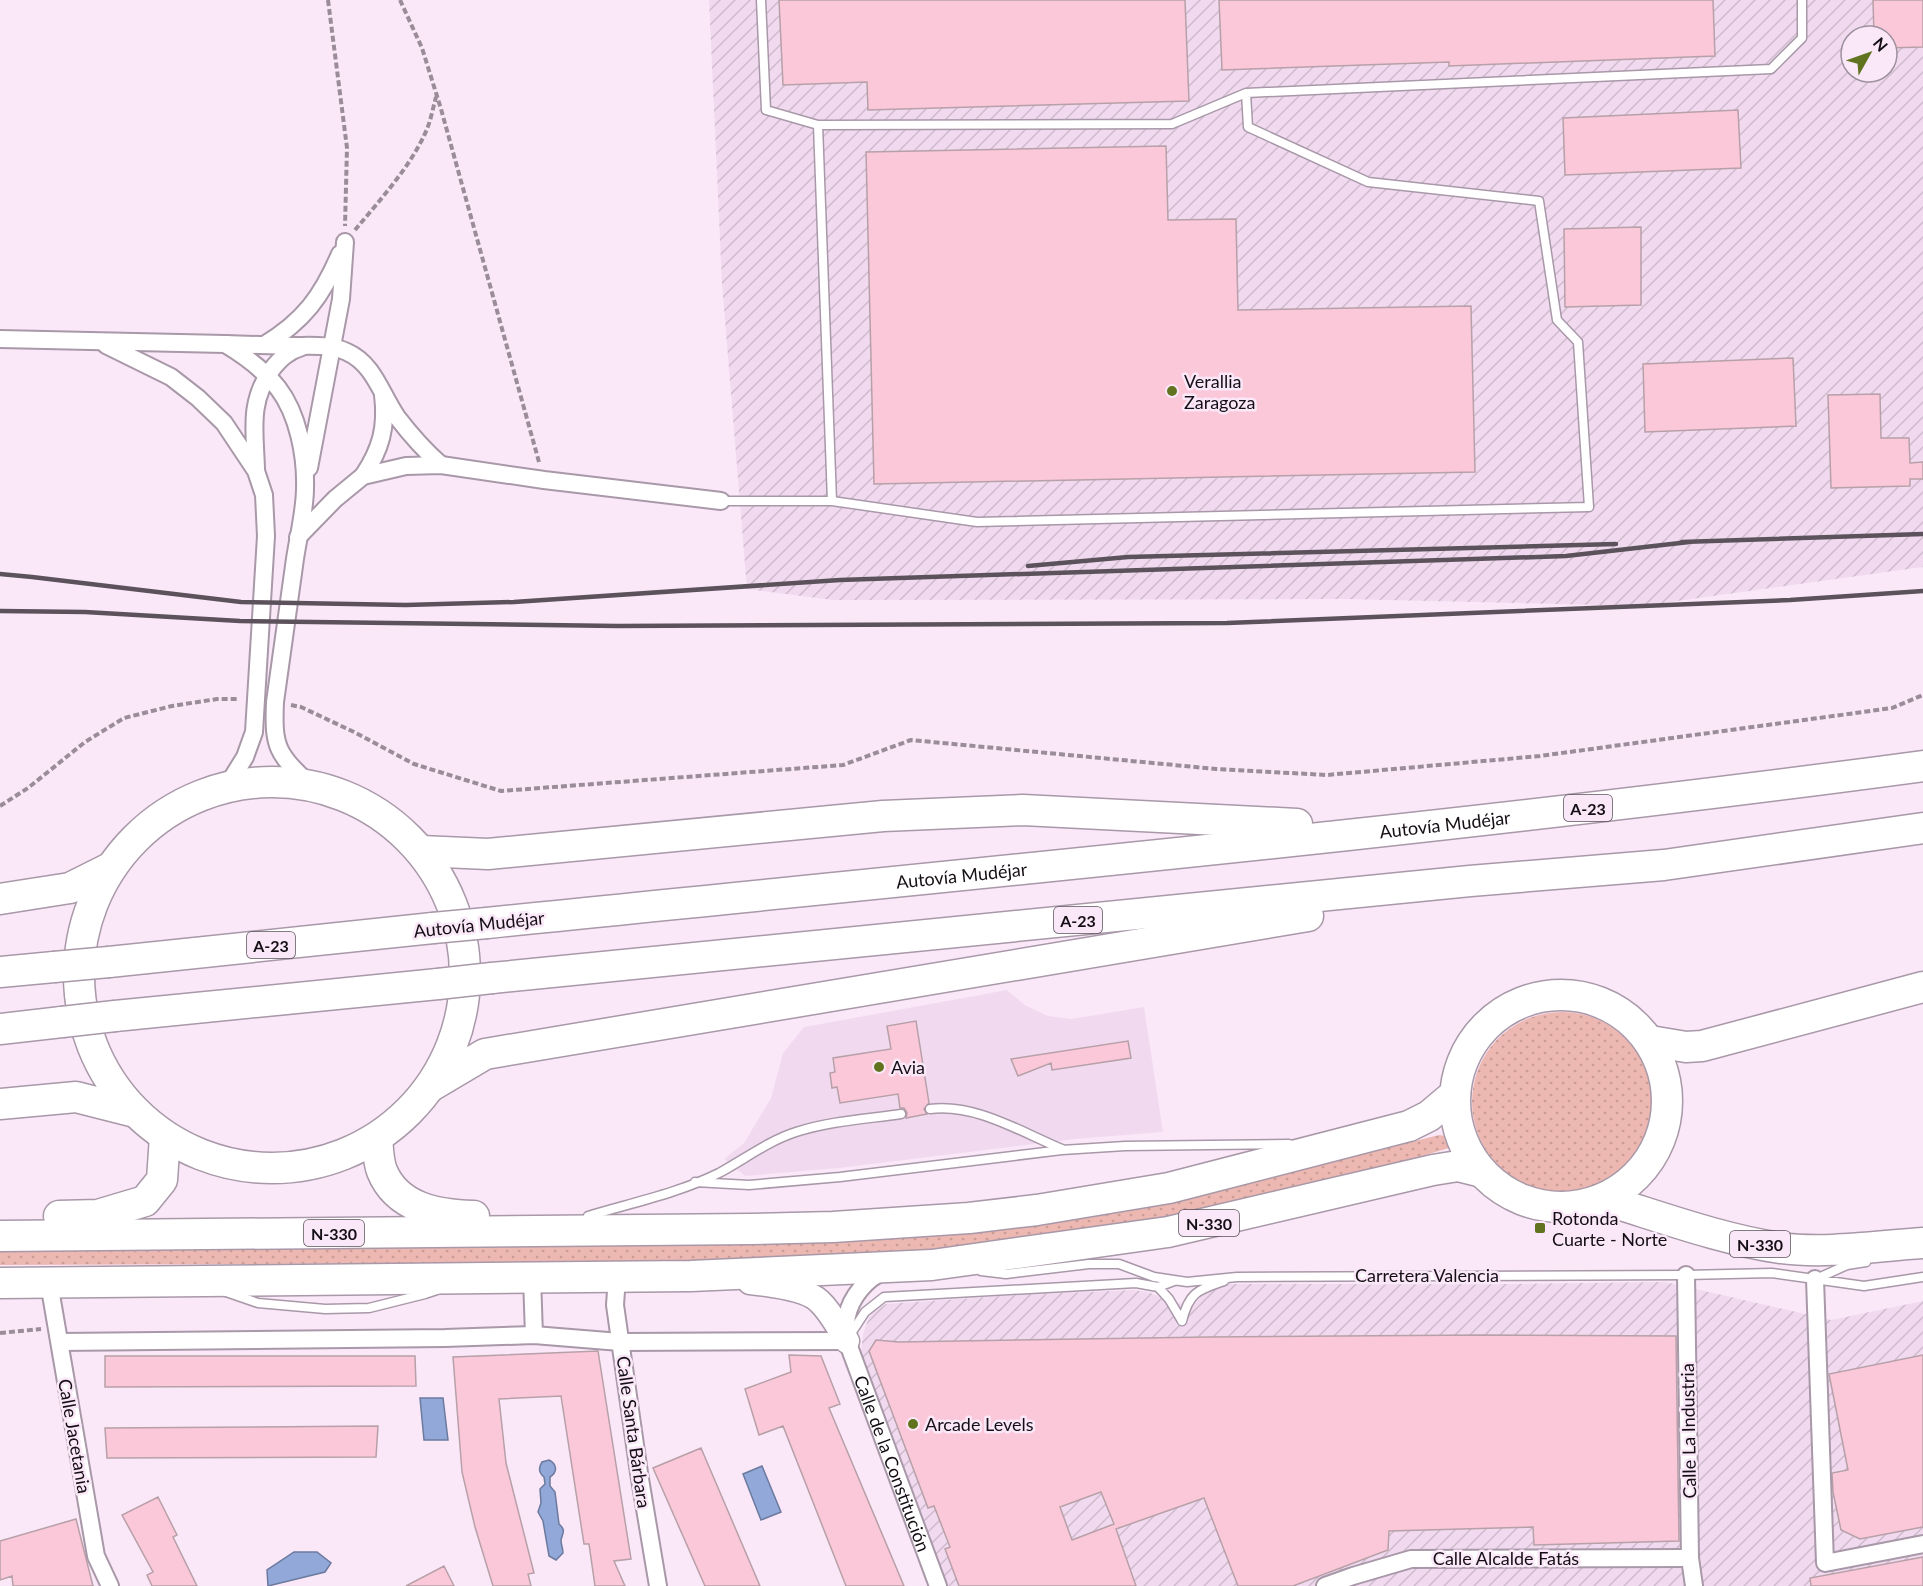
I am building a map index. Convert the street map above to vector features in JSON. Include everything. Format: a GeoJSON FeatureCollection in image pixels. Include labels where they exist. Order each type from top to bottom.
{"type":"FeatureCollection","features":[{"type":"Feature","properties":{"kind":"highway","name":"Autovía Mudéjar"},"geometry":{"type":"LineString","coordinates":[[0,972],[1419,827],[1758,788],[1923,766]]}},
{"type":"Feature","properties":{"kind":"highway"},"geometry":{"type":"LineString","coordinates":[[254,782],[310,785],[331,790],[371,809],[406,835],[434,870],[446,890],[458,922],[465,956],[465,990],[459,1024],[453,1046],[431,1086],[407,1114],[377,1138],[332,1159],[308,1165],[258,1168],[234,1165],[187,1149],[165,1136],[135,1112],[114,1086],[97,1058],[83,1016],[78,972],[84,928],[95,897],[110,868],[133,839],[160,816],[192,798],[226,786],[254,782]]}},
{"type":"Feature","properties":{"kind":"highway"},"geometry":{"type":"LineString","coordinates":[[421,851],[488,854],[883,816],[1023,810],[1294,825],[1374,821],[1419,827]]}},
{"type":"Feature","properties":{"kind":"highway","name":"A-23"},"geometry":{"type":"LineString","coordinates":[[0,1029],[1470,881],[1664,865],[1923,828]]}},
{"type":"Feature","properties":{"kind":"highway"},"geometry":{"type":"LineString","coordinates":[[431,1086],[485,1054],[1359,907],[1475,895],[1664,865]]}},
{"type":"Feature","properties":{"kind":"highway"},"geometry":{"type":"LineString","coordinates":[[0,899],[70,888],[110,868]]}},
{"type":"Feature","properties":{"kind":"highway"},"geometry":{"type":"LineString","coordinates":[[1650,1041],[1686,1047],[1702,1046],[1923,987]]}},
{"type":"Feature","properties":{"kind":"highway","name":"N-330"},"geometry":{"type":"LineString","coordinates":[[1548,994],[1577,995],[1605,1003],[1630,1019],[1650,1041],[1662,1065],[1668,1092],[1666,1118],[1659,1144],[1645,1167],[1626,1186],[1602,1199],[1579,1206],[1564,1207],[1534,1203],[1506,1191],[1482,1172],[1463,1140],[1457,1122],[1455,1094],[1461,1065],[1474,1039],[1494,1017],[1519,1002],[1529,999],[1548,994]]}},
{"type":"Feature","properties":{"kind":"highway","name":"N-330"},"geometry":{"type":"LineString","coordinates":[[0,1236],[833,1227],[969,1218],[1169,1188],[1409,1126],[1429,1116],[1455,1094]]}},
{"type":"Feature","properties":{"kind":"highway"},"geometry":{"type":"LineString","coordinates":[[0,1104],[76,1097],[135,1112]]}},
{"type":"Feature","properties":{"kind":"highway"},"geometry":{"type":"LineString","coordinates":[[0,1216],[98,1215],[145,1201],[162,1179],[165,1136]]}},
{"type":"Feature","properties":{"kind":"highway"},"geometry":{"type":"LineString","coordinates":[[377,1138],[381,1169],[390,1186],[405,1200],[422,1209],[470,1216],[631,1216],[669,1230]]}},
{"type":"Feature","properties":{"kind":"highway","name":"N-330"},"geometry":{"type":"LineString","coordinates":[[0,1283],[691,1276],[933,1265],[1168,1232],[1433,1170],[1458,1166],[1482,1172]]}},
{"type":"Feature","properties":{"kind":"highway","name":"N-330"},"geometry":{"type":"LineString","coordinates":[[1602,1199],[1740,1240],[1782,1248],[1916,1248]]}},
{"type":"Feature","properties":{"kind":"street"},"geometry":{"type":"LineString","coordinates":[[264,345],[302,318],[327,283],[345,242]]}},
{"type":"Feature","properties":{"kind":"street"},"geometry":{"type":"LineString","coordinates":[[310,785],[280,752],[273,731],[275,702],[305,490],[341,299],[345,242]]}},
{"type":"Feature","properties":{"kind":"street"},"geometry":{"type":"LineString","coordinates":[[0,339],[308,346],[348,352],[368,367],[407,429],[441,465]]}},
{"type":"Feature","properties":{"kind":"street"},"geometry":{"type":"LineString","coordinates":[[100,342],[171,377],[198,398],[224,423],[256,471],[264,495],[266,514],[254,732],[250,747],[226,786]]}},
{"type":"Feature","properties":{"kind":"street"},"geometry":{"type":"LineString","coordinates":[[225,344],[243,355],[268,376],[288,404],[301,447],[305,490]]}},
{"type":"Feature","properties":{"kind":"street"},"geometry":{"type":"LineString","coordinates":[[256,471],[255,407],[261,386],[285,355],[308,346]]}},
{"type":"Feature","properties":{"kind":"street"},"geometry":{"type":"LineString","coordinates":[[298,537],[328,506],[363,476],[381,440],[384,414],[383,390]]}},
{"type":"Feature","properties":{"kind":"street"},"geometry":{"type":"LineString","coordinates":[[363,476],[406,466],[441,465],[721,501]]}},
{"type":"Feature","properties":{"kind":"street","name":"Calle de la Constitución"},"geometry":{"type":"LineString","coordinates":[[847,1341],[846,1318],[852,1300],[875,1275],[893,1267]]}},
{"type":"Feature","properties":{"kind":"street","name":"Calle La Industria"},"geometry":{"type":"LineString","coordinates":[[1686,1275],[1690,1558],[1694,1586]]}},
{"type":"Feature","properties":{"kind":"street","name":"Calle de la Constitución"},"geometry":{"type":"LineString","coordinates":[[691,1276],[774,1285],[818,1299],[830,1314],[847,1341],[938,1586]]}},
{"type":"Feature","properties":{"kind":"street","name":"Calle Santa Bárbara"},"geometry":{"type":"LineString","coordinates":[[617,1277],[615,1305],[658,1586]]}},
{"type":"Feature","properties":{"kind":"street"},"geometry":{"type":"LineString","coordinates":[[532,1278],[534,1335]]}},
{"type":"Feature","properties":{"kind":"street"},"geometry":{"type":"LineString","coordinates":[[1815,1279],[1825,1563],[1923,1544]]}},
{"type":"Feature","properties":{"kind":"street","name":"Calle Jacetania"},"geometry":{"type":"LineString","coordinates":[[49,1282],[96,1556],[110,1586]]}},
{"type":"Feature","properties":{"kind":"street"},"geometry":{"type":"LineString","coordinates":[[58,1335],[445,1338],[534,1335],[620,1342],[847,1341]]}},
{"type":"Feature","properties":{"kind":"street","name":"Calle Alcalde Fatás"},"geometry":{"type":"LineString","coordinates":[[1325,1586],[1411,1559],[1690,1558]]}},
{"type":"Feature","properties":{"kind":"lane"},"geometry":{"type":"LineString","coordinates":[[761,0],[766,110],[818,125],[1172,124],[1246,93],[1771,69],[1802,38],[1802,0]]}},
{"type":"Feature","properties":{"kind":"lane"},"geometry":{"type":"LineString","coordinates":[[721,501],[832,501],[977,522],[1589,507],[1578,342],[1557,320],[1539,201],[1368,182],[1248,127],[1246,93]]}},
{"type":"Feature","properties":{"kind":"lane"},"geometry":{"type":"LineString","coordinates":[[818,125],[832,501]]}},
{"type":"Feature","properties":{"kind":"lane"},"geometry":{"type":"LineString","coordinates":[[930,1109],[947,1107],[973,1113],[1003,1123],[1062,1150]]}},
{"type":"Feature","properties":{"kind":"lane"},"geometry":{"type":"LineString","coordinates":[[588,1216],[719,1173],[777,1139],[797,1132],[817,1126],[901,1114]]}},
{"type":"Feature","properties":{"kind":"lane"},"geometry":{"type":"LineString","coordinates":[[695,1182],[749,1185],[840,1177],[1062,1150],[1125,1146],[1343,1143]]}},
{"type":"Feature","properties":{"kind":"lane"},"geometry":{"type":"LineString","coordinates":[[1916,1248],[1923,1249]]}},
{"type":"Feature","properties":{"kind":"lane"},"geometry":{"type":"LineString","coordinates":[[1815,1279],[1847,1265],[1878,1259]]}},
{"type":"Feature","properties":{"kind":"lane","name":"Carretera Valencia"},"geometry":{"type":"LineString","coordinates":[[974,1270],[1006,1274],[1089,1264],[1119,1264],[1154,1277],[1187,1282],[1237,1277],[1772,1273],[1864,1286],[1923,1277]]}},
{"type":"Feature","properties":{"kind":"lane"},"geometry":{"type":"LineString","coordinates":[[933,1265],[964,1269]]}},
{"type":"Feature","properties":{"kind":"lane"},"geometry":{"type":"LineString","coordinates":[[1158,1287],[1169,1299],[1182,1321],[1185,1308],[1197,1291],[1237,1277]]}},
{"type":"Feature","properties":{"kind":"lane"},"geometry":{"type":"LineString","coordinates":[[847,1341],[864,1312],[884,1297],[1136,1284],[1158,1287],[1177,1281]]}},
{"type":"Feature","properties":{"kind":"path"},"geometry":{"type":"LineString","coordinates":[[328,0],[347,148],[345,242]]}},
{"type":"Feature","properties":{"kind":"path"},"geometry":{"type":"LineString","coordinates":[[400,0],[422,48],[544,480]]}},
{"type":"Feature","properties":{"kind":"path"},"geometry":{"type":"LineString","coordinates":[[345,242],[417,150],[428,127],[436,95]]}},
{"type":"Feature","properties":{"kind":"path"},"geometry":{"type":"LineString","coordinates":[[275,702],[301,707],[414,764],[501,791],[843,765],[911,740],[1216,770],[1327,775],[1551,754],[1892,708],[1923,695]]}},
{"type":"Feature","properties":{"kind":"path"},"geometry":{"type":"LineString","coordinates":[[0,806],[28,788],[85,742],[124,718],[172,706],[218,699],[257,700]]}},
{"type":"Feature","properties":{"kind":"path"},"geometry":{"type":"LineString","coordinates":[[0,1333],[58,1335]]}},
{"type":"Feature","properties":{"kind":"shaded area","name":"Verallia Zaragoza"},"geometry":{"type":"Polygon","coordinates":[[[709,0],[1923,0],[1923,567],[1641,606],[1343,599],[833,600],[747,589],[722,284],[709,0]]]}},
{"type":"Feature","properties":{"kind":"shaded area"},"geometry":{"type":"Polygon","coordinates":[[[1007,990],[1025,1005],[1048,1016],[1071,1019],[1144,1007],[1163,1132],[1076,1139],[839,1168],[745,1176],[724,1159],[744,1143],[771,1098],[783,1053],[804,1027],[1007,990]]]}},
{"type":"Feature","properties":{"kind":"shaded area"},"geometry":{"type":"Polygon","coordinates":[[[1562,1012],[1596,1019],[1612,1027],[1625,1039],[1637,1052],[1645,1068],[1652,1102],[1645,1136],[1637,1152],[1625,1165],[1612,1177],[1596,1185],[1562,1192],[1528,1185],[1512,1177],[1499,1165],[1487,1152],[1479,1136],[1472,1102],[1479,1068],[1487,1052],[1499,1039],[1512,1027],[1528,1019],[1562,1012]]]}},
{"type":"Feature","properties":{"kind":"shaded area"},"geometry":{"type":"Polygon","coordinates":[[[1439,1135],[1445,1136],[1449,1148],[1337,1181],[1088,1234],[772,1265],[494,1263],[0,1265],[0,1247],[970,1229],[1312,1167],[1439,1135]]]}},
{"type":"Feature","properties":{"kind":"shaded area"},"geometry":{"type":"Polygon","coordinates":[[[1665,1282],[1831,1320],[1923,1301],[1923,1586],[938,1586],[861,1352],[863,1334],[869,1317],[875,1310],[886,1304],[1133,1290],[1148,1292],[1158,1296],[1166,1303],[1193,1304],[1202,1296],[1226,1284],[1665,1282]]]}},
{"type":"Feature","properties":{"kind":"water"},"geometry":{"type":"Polygon","coordinates":[[[420,1398],[443,1398],[448,1440],[424,1440],[420,1398]]]}},
{"type":"Feature","properties":{"kind":"water"},"geometry":{"type":"Polygon","coordinates":[[[549,1460],[556,1468],[550,1477],[550,1486],[555,1492],[559,1524],[563,1528],[561,1540],[563,1553],[556,1560],[549,1556],[543,1521],[538,1512],[541,1503],[540,1489],[545,1484],[540,1466],[542,1462],[549,1460]]]}},
{"type":"Feature","properties":{"kind":"water"},"geometry":{"type":"Polygon","coordinates":[[[762,1466],[781,1512],[761,1520],[743,1474],[762,1466]]]}},
{"type":"Feature","properties":{"kind":"water"},"geometry":{"type":"Polygon","coordinates":[[[294,1552],[317,1552],[331,1563],[325,1572],[268,1586],[267,1570],[294,1552]]]}},
{"type":"Feature","properties":{"kind":"building"},"geometry":{"type":"Polygon","coordinates":[[[779,0],[1185,0],[1189,101],[868,110],[867,82],[783,85],[779,0]]]}},
{"type":"Feature","properties":{"kind":"building"},"geometry":{"type":"Polygon","coordinates":[[[1219,0],[1713,0],[1715,56],[1449,66],[1449,62],[1222,70],[1219,0]]]}},
{"type":"Feature","properties":{"kind":"building"},"geometry":{"type":"Polygon","coordinates":[[[1873,0],[1923,0],[1923,47],[1899,48],[1899,24],[1874,24],[1873,0]]]}},
{"type":"Feature","properties":{"kind":"building"},"geometry":{"type":"Polygon","coordinates":[[[1738,110],[1741,168],[1565,175],[1563,118],[1738,110]]]}},
{"type":"Feature","properties":{"kind":"building","name":"Verallia Zaragoza"},"geometry":{"type":"Polygon","coordinates":[[[1166,146],[1168,220],[1236,219],[1238,310],[1471,306],[1475,472],[874,484],[866,152],[1166,146]]]}},
{"type":"Feature","properties":{"kind":"building"},"geometry":{"type":"Polygon","coordinates":[[[1641,227],[1641,305],[1565,307],[1564,229],[1641,227]]]}},
{"type":"Feature","properties":{"kind":"building"},"geometry":{"type":"Polygon","coordinates":[[[1793,358],[1796,426],[1645,432],[1643,364],[1793,358]]]}},
{"type":"Feature","properties":{"kind":"building"},"geometry":{"type":"Polygon","coordinates":[[[1880,394],[1881,438],[1909,438],[1910,463],[1923,462],[1923,479],[1910,479],[1910,486],[1831,488],[1828,395],[1880,394]]]}},
{"type":"Feature","properties":{"kind":"building","name":"Avia"},"geometry":{"type":"Polygon","coordinates":[[[916,1021],[929,1103],[924,1109],[927,1114],[906,1118],[907,1113],[904,1108],[900,1108],[898,1094],[840,1103],[837,1087],[832,1088],[830,1073],[835,1072],[833,1058],[891,1049],[887,1026],[916,1021]]]}},
{"type":"Feature","properties":{"kind":"building"},"geometry":{"type":"Polygon","coordinates":[[[1128,1041],[1131,1058],[1052,1070],[1051,1063],[1018,1076],[1011,1059],[1128,1041]]]}},
{"type":"Feature","properties":{"kind":"building"},"geometry":{"type":"Polygon","coordinates":[[[1676,1336],[1679,1541],[1534,1545],[1533,1527],[1389,1531],[1388,1550],[1293,1586],[1238,1586],[1204,1498],[1116,1529],[1136,1586],[959,1586],[945,1549],[950,1547],[934,1506],[928,1508],[869,1351],[876,1340],[899,1342],[1208,1337],[1676,1336]],[[1101,1492],[1060,1507],[1072,1540],[1114,1524],[1101,1492]]]}},
{"type":"Feature","properties":{"kind":"building"},"geometry":{"type":"Polygon","coordinates":[[[598,1351],[631,1559],[614,1561],[625,1586],[595,1586],[589,1544],[584,1544],[561,1396],[499,1399],[506,1463],[534,1573],[528,1574],[531,1586],[493,1586],[475,1527],[462,1472],[453,1357],[598,1351]]]}},
{"type":"Feature","properties":{"kind":"building"},"geometry":{"type":"Polygon","coordinates":[[[789,1355],[821,1356],[840,1404],[829,1408],[904,1586],[846,1586],[783,1426],[759,1435],[745,1389],[791,1372],[789,1355]]]}},
{"type":"Feature","properties":{"kind":"building"},"geometry":{"type":"Polygon","coordinates":[[[1923,1355],[1923,1527],[1860,1539],[1841,1530],[1833,1492],[1832,1473],[1848,1470],[1829,1374],[1923,1355]]]}},
{"type":"Feature","properties":{"kind":"building"},"geometry":{"type":"Polygon","coordinates":[[[105,1356],[415,1356],[416,1386],[105,1387],[105,1356]]]}},
{"type":"Feature","properties":{"kind":"building"},"geometry":{"type":"Polygon","coordinates":[[[378,1426],[376,1457],[107,1458],[105,1428],[378,1426]]]}},
{"type":"Feature","properties":{"kind":"building"},"geometry":{"type":"Polygon","coordinates":[[[701,1448],[760,1586],[705,1586],[653,1468],[701,1448]]]}},
{"type":"Feature","properties":{"kind":"building"},"geometry":{"type":"Polygon","coordinates":[[[158,1497],[177,1535],[173,1537],[197,1586],[152,1586],[147,1575],[153,1572],[122,1515],[158,1497]]]}},
{"type":"Feature","properties":{"kind":"building"},"geometry":{"type":"Polygon","coordinates":[[[76,1519],[93,1586],[13,1586],[12,1576],[0,1580],[0,1541],[76,1519]]]}},
{"type":"Feature","properties":{"kind":"building"},"geometry":{"type":"Polygon","coordinates":[[[1923,1557],[1923,1586],[1811,1586],[1810,1578],[1923,1557]]]}},
{"type":"Feature","properties":{"kind":"building"},"geometry":{"type":"Polygon","coordinates":[[[444,1566],[454,1586],[406,1586],[444,1566]]]}},
{"type":"Feature","properties":{"kind":"railway"},"geometry":{"type":"LineString","coordinates":[[1682,542],[1923,534]]}},
{"type":"Feature","properties":{"kind":"railway"},"geometry":{"type":"LineString","coordinates":[[0,574],[241,602],[406,605],[514,602],[840,580],[1566,556],[1689,542]]}},
{"type":"Feature","properties":{"kind":"railway"},"geometry":{"type":"LineString","coordinates":[[1028,566],[1128,557],[1616,544]]}},
{"type":"Feature","properties":{"kind":"railway"},"geometry":{"type":"LineString","coordinates":[[0,611],[85,612],[240,621],[618,626],[1227,623],[1790,600],[1923,591]]}},
{"type":"Feature","properties":{"kind":"place","name":"Verallia Zaragoza"},"geometry":{"type":"Point","coordinates":[1172,391]}},
{"type":"Feature","properties":{"kind":"place","name":"Avia"},"geometry":{"type":"Point","coordinates":[879,1067]}},
{"type":"Feature","properties":{"kind":"place","name":"Rotonda Cuarte - Norte"},"geometry":{"type":"Point","coordinates":[1540,1228]}},
{"type":"Feature","properties":{"kind":"place","name":"Arcade Levels"},"geometry":{"type":"Point","coordinates":[913,1424]}}]}
